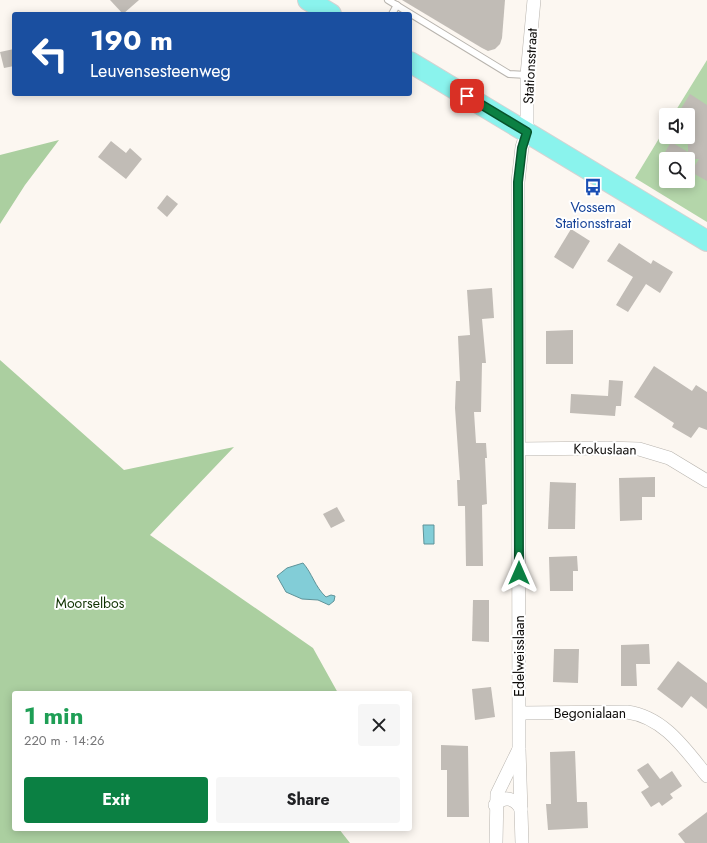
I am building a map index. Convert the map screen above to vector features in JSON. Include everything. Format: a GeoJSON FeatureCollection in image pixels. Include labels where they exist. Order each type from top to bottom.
{"type":"FeatureCollection","features":[{"type":"Feature","properties":{"kind":"main road"},"geometry":{"type":"LineString","coordinates":[[308,0],[328,12]]}},
{"type":"Feature","properties":{"kind":"main road"},"geometry":{"type":"LineString","coordinates":[[412,63],[707,241]]}},
{"type":"Feature","properties":{"kind":"street","name":"Stationsstraat"},"geometry":{"type":"LineString","coordinates":[[527,132],[527,75],[534,0]]}},
{"type":"Feature","properties":{"kind":"street","name":"Edelweisslaan"},"geometry":{"type":"LineString","coordinates":[[522,843],[519,749],[518,182],[522,148],[527,132]]}},
{"type":"Feature","properties":{"kind":"street","name":"Krokuslaan"},"geometry":{"type":"LineString","coordinates":[[519,449],[639,449],[669,458],[707,481]]}},
{"type":"Feature","properties":{"kind":"street","name":"Begonialaan"},"geometry":{"type":"LineString","coordinates":[[520,713],[627,712],[640,715],[654,721],[668,732],[707,776]]}},
{"type":"Feature","properties":{"kind":"street","name":"Edelweisslaan"},"geometry":{"type":"LineString","coordinates":[[496,843],[495,805],[498,789],[519,749]]}},
{"type":"Feature","properties":{"kind":"street"},"geometry":{"type":"LineString","coordinates":[[495,805],[501,800],[509,799],[516,802],[521,809]]}},
{"type":"Feature","properties":{"kind":"lane"},"geometry":{"type":"LineString","coordinates":[[388,0],[408,12]]}},
{"type":"Feature","properties":{"kind":"lane"},"geometry":{"type":"LineString","coordinates":[[393,12],[397,5]]}},
{"type":"Feature","properties":{"kind":"lane"},"geometry":{"type":"LineString","coordinates":[[412,14],[509,74],[527,75]]}},
{"type":"Feature","properties":{"kind":"green space"},"geometry":{"type":"Polygon","coordinates":[[[707,60],[707,222],[635,178],[659,139],[659,144],[695,144],[695,108],[677,108],[707,60]]]}},
{"type":"Feature","properties":{"kind":"green space"},"geometry":{"type":"Polygon","coordinates":[[[59,140],[25,185],[0,224],[0,155],[59,140]]]}},
{"type":"Feature","properties":{"kind":"green space","name":"Moorselbos"},"geometry":{"type":"Polygon","coordinates":[[[0,360],[124,470],[234,447],[150,535],[313,648],[337,691],[12,691],[12,831],[341,831],[350,843],[0,843],[0,360]]]}},
{"type":"Feature","properties":{"kind":"water"},"geometry":{"type":"Polygon","coordinates":[[[423,525],[434,525],[434,544],[424,544],[423,525]]]}},
{"type":"Feature","properties":{"kind":"water"},"geometry":{"type":"Polygon","coordinates":[[[303,563],[322,593],[326,597],[331,595],[335,596],[334,601],[329,605],[318,600],[302,599],[286,592],[277,576],[287,568],[303,563]]]}},
{"type":"Feature","properties":{"kind":"building"},"geometry":{"type":"Polygon","coordinates":[[[110,0],[139,0],[125,12],[121,12],[110,0]]]}},
{"type":"Feature","properties":{"kind":"building"},"geometry":{"type":"Polygon","coordinates":[[[402,0],[505,0],[502,38],[500,44],[495,49],[488,51],[402,0]]]}},
{"type":"Feature","properties":{"kind":"building"},"geometry":{"type":"Polygon","coordinates":[[[12,49],[12,66],[4,68],[0,52],[12,49]]]}},
{"type":"Feature","properties":{"kind":"building"},"geometry":{"type":"Polygon","coordinates":[[[690,94],[707,105],[707,181],[695,174],[695,166],[699,159],[695,159],[695,152],[688,152],[688,144],[695,144],[695,108],[681,108],[690,94]]]}},
{"type":"Feature","properties":{"kind":"building"},"geometry":{"type":"Polygon","coordinates":[[[111,141],[126,153],[130,148],[142,159],[126,179],[98,157],[111,141]]]}},
{"type":"Feature","properties":{"kind":"building"},"geometry":{"type":"Polygon","coordinates":[[[670,144],[674,144],[688,152],[665,152],[670,144]]]}},
{"type":"Feature","properties":{"kind":"building"},"geometry":{"type":"Polygon","coordinates":[[[167,195],[178,204],[167,217],[157,208],[167,195]]]}},
{"type":"Feature","properties":{"kind":"building"},"geometry":{"type":"Polygon","coordinates":[[[571,229],[590,241],[573,269],[554,257],[571,229]]]}},
{"type":"Feature","properties":{"kind":"building"},"geometry":{"type":"Polygon","coordinates":[[[619,243],[651,264],[653,260],[673,272],[660,293],[646,284],[628,312],[616,305],[633,277],[607,261],[619,243]]]}},
{"type":"Feature","properties":{"kind":"building"},"geometry":{"type":"Polygon","coordinates":[[[492,288],[494,318],[482,319],[486,363],[482,363],[481,412],[474,412],[476,443],[486,443],[487,458],[485,458],[487,504],[482,505],[483,566],[466,566],[465,506],[458,506],[457,480],[460,480],[455,408],[456,381],[460,381],[458,336],[470,335],[467,290],[492,288]]]}},
{"type":"Feature","properties":{"kind":"building"},"geometry":{"type":"Polygon","coordinates":[[[573,330],[573,364],[546,364],[546,331],[573,330]]]}},
{"type":"Feature","properties":{"kind":"building"},"geometry":{"type":"Polygon","coordinates":[[[654,366],[692,391],[696,385],[707,392],[707,430],[699,427],[691,438],[672,427],[674,423],[634,397],[654,366]]]}},
{"type":"Feature","properties":{"kind":"building"},"geometry":{"type":"Polygon","coordinates":[[[609,380],[623,381],[621,406],[616,406],[615,416],[570,413],[571,394],[608,396],[609,380]]]}},
{"type":"Feature","properties":{"kind":"building"},"geometry":{"type":"Polygon","coordinates":[[[655,477],[655,497],[642,497],[642,520],[620,521],[619,478],[655,477]]]}},
{"type":"Feature","properties":{"kind":"building"},"geometry":{"type":"Polygon","coordinates":[[[550,482],[576,483],[575,529],[548,529],[550,482]]]}},
{"type":"Feature","properties":{"kind":"building"},"geometry":{"type":"Polygon","coordinates":[[[337,507],[345,521],[331,528],[323,514],[337,507]]]}},
{"type":"Feature","properties":{"kind":"building"},"geometry":{"type":"Polygon","coordinates":[[[577,556],[578,571],[573,571],[573,591],[550,591],[549,557],[577,556]]]}},
{"type":"Feature","properties":{"kind":"building"},"geometry":{"type":"Polygon","coordinates":[[[473,600],[489,600],[489,642],[472,641],[473,600]]]}},
{"type":"Feature","properties":{"kind":"building"},"geometry":{"type":"Polygon","coordinates":[[[649,644],[650,664],[636,664],[637,686],[621,686],[621,645],[649,644]]]}},
{"type":"Feature","properties":{"kind":"building"},"geometry":{"type":"Polygon","coordinates":[[[554,649],[579,649],[578,683],[553,682],[554,649]]]}},
{"type":"Feature","properties":{"kind":"building"},"geometry":{"type":"Polygon","coordinates":[[[678,661],[707,683],[707,709],[691,696],[682,708],[657,689],[678,661]]]}},
{"type":"Feature","properties":{"kind":"building"},"geometry":{"type":"Polygon","coordinates":[[[491,687],[495,717],[475,720],[472,689],[491,687]]]}},
{"type":"Feature","properties":{"kind":"building"},"geometry":{"type":"Polygon","coordinates":[[[441,745],[468,746],[469,817],[447,817],[447,770],[441,770],[441,745]]]}},
{"type":"Feature","properties":{"kind":"building"},"geometry":{"type":"Polygon","coordinates":[[[575,751],[577,802],[587,802],[588,828],[548,830],[546,804],[551,804],[550,752],[575,751]]]}},
{"type":"Feature","properties":{"kind":"building"},"geometry":{"type":"Polygon","coordinates":[[[648,763],[660,779],[672,771],[682,786],[670,794],[673,798],[662,806],[659,802],[651,807],[641,792],[649,787],[637,770],[648,763]]]}},
{"type":"Feature","properties":{"kind":"building"},"geometry":{"type":"Polygon","coordinates":[[[707,812],[707,843],[685,843],[678,834],[707,812]]]}},
{"type":"Feature","properties":{"kind":"place","name":"Vossem Stationsstraat"},"geometry":{"type":"Point","coordinates":[593,187]}},
{"type":"Feature","properties":{"kind":"route"},"geometry":{"type":"LineString","coordinates":[[467,96],[527,132],[522,148],[518,182],[519,573]]}}]}
